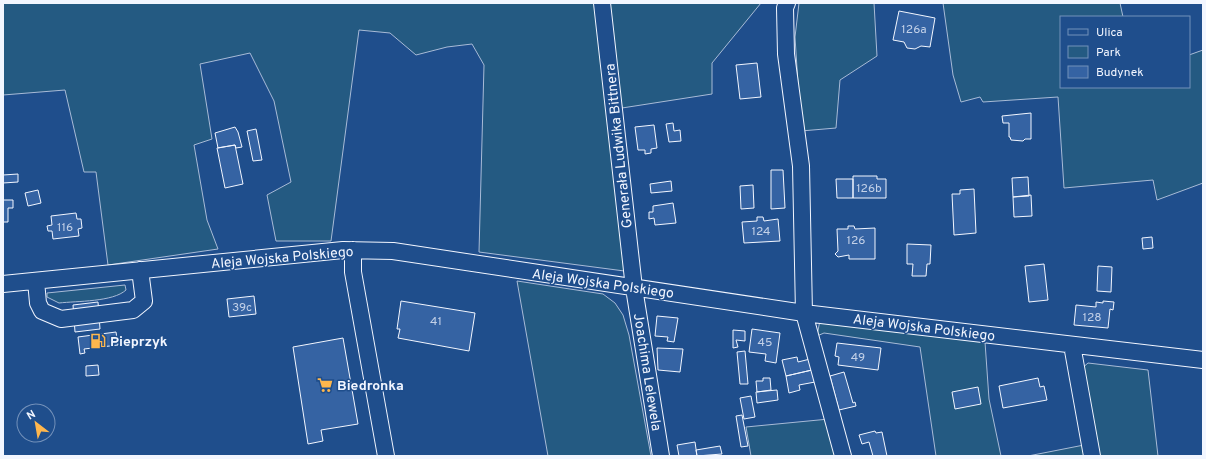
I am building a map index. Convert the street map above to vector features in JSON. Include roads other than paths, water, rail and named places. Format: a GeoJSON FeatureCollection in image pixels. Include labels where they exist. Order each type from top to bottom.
{"type":"FeatureCollection","features":[{"type":"Feature","properties":{"kind":"street","name":"Generała Ludwika Bittnera"},"geometry":{"type":"LineString","coordinates":[[602,3],[634,288]]}},
{"type":"Feature","properties":{"kind":"street"},"geometry":{"type":"LineString","coordinates":[[787,3],[785,8],[786,54],[801,166],[804,313],[843,456]]}},
{"type":"Feature","properties":{"kind":"street","name":"Aleja Wojska Polskiego"},"geometry":{"type":"LineString","coordinates":[[3,284],[353,250],[393,251],[804,313],[1203,360]]}},
{"type":"Feature","properties":{"kind":"street"},"geometry":{"type":"LineString","coordinates":[[353,250],[353,272],[386,456]]}},
{"type":"Feature","properties":{"kind":"street"},"geometry":{"type":"LineString","coordinates":[[36,281],[38,303],[42,311],[61,319],[133,310],[144,301],[140,270]]}},
{"type":"Feature","properties":{"kind":"street","name":"Joachima Lelewela"},"geometry":{"type":"LineString","coordinates":[[634,288],[661,456]]}},
{"type":"Feature","properties":{"kind":"street"},"geometry":{"type":"LineString","coordinates":[[1072,345],[1092,456]]}},
{"type":"Feature","properties":{"kind":"place","name":"Pieprzyk"},"geometry":{"type":"Point","coordinates":[98,341]}},
{"type":"Feature","properties":{"kind":"place","name":"Biedronka"},"geometry":{"type":"Point","coordinates":[325,385]}}]}
